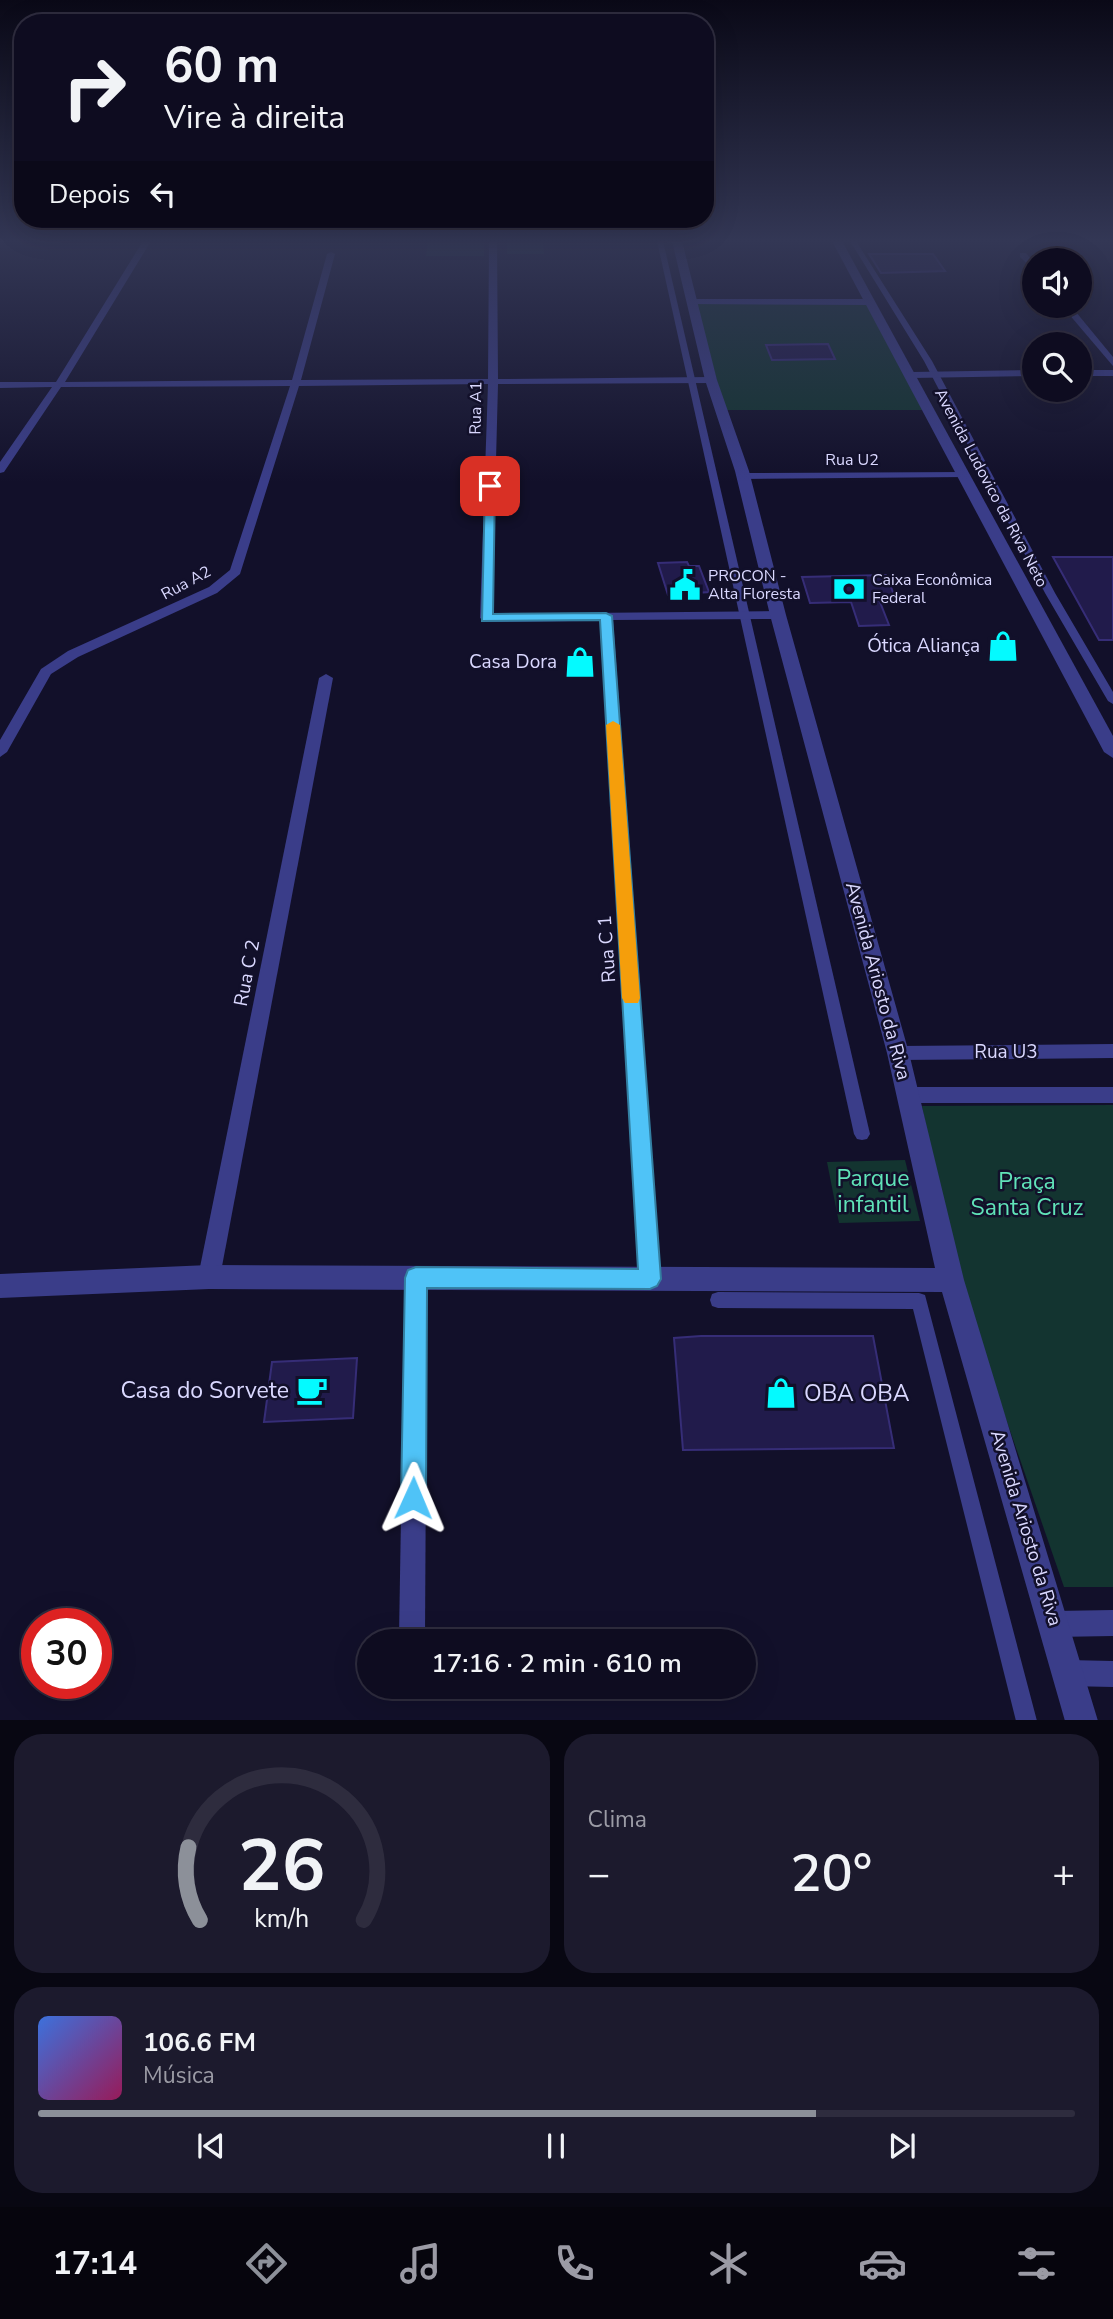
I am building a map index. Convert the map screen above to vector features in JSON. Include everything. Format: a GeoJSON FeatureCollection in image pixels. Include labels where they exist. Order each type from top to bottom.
{"type":"FeatureCollection","features":[{"type":"Feature","properties":{"kind":"street"},"geometry":{"type":"LineString","coordinates":[[0,470],[59,384],[98,321]]}},
{"type":"Feature","properties":{"kind":"street","name":"Rua A2"},"geometry":{"type":"LineString","coordinates":[[0,752],[46,672],[73,654],[213,590],[236,571],[312,321]]}},
{"type":"Feature","properties":{"kind":"street","name":"Rua A1"},"geometry":{"type":"LineString","coordinates":[[493,321],[486,618],[606,616]]}},
{"type":"Feature","properties":{"kind":"street"},"geometry":{"type":"LineString","coordinates":[[684,321],[701,380],[745,615],[862,1134]]}},
{"type":"Feature","properties":{"kind":"street","name":"Avenida Ariosto da Riva"},"geometry":{"type":"LineString","coordinates":[[694,321],[701,380],[742,474],[898,1053],[951,1280],[1082,1720]]}},
{"type":"Feature","properties":{"kind":"street","name":"Avenida Ludovico da Riva Neto"},"geometry":{"type":"LineString","coordinates":[[882,321],[1113,752]]}},
{"type":"Feature","properties":{"kind":"street"},"geometry":{"type":"LineString","coordinates":[[902,321],[935,374],[1050,593],[1113,701]]}},
{"type":"Feature","properties":{"kind":"street"},"geometry":{"type":"LineString","coordinates":[[1079,321],[1113,363]]}},
{"type":"Feature","properties":{"kind":"street"},"geometry":{"type":"LineString","coordinates":[[912,375],[1022,373]]}},
{"type":"Feature","properties":{"kind":"street"},"geometry":{"type":"LineString","coordinates":[[1092,373],[1113,373]]}},
{"type":"Feature","properties":{"kind":"street"},"geometry":{"type":"LineString","coordinates":[[0,385],[701,380]]}},
{"type":"Feature","properties":{"kind":"street","name":"Rua U2"},"geometry":{"type":"LineString","coordinates":[[742,474],[961,472]]}},
{"type":"Feature","properties":{"kind":"street"},"geometry":{"type":"LineString","coordinates":[[606,616],[778,615]]}},
{"type":"Feature","properties":{"kind":"street","name":"Rua C 1"},"geometry":{"type":"LineString","coordinates":[[606,616],[650,1279]]}},
{"type":"Feature","properties":{"kind":"street","name":"Rua C 2"},"geometry":{"type":"LineString","coordinates":[[209,1277],[326,678]]}},
{"type":"Feature","properties":{"kind":"street","name":"Rua U3"},"geometry":{"type":"LineString","coordinates":[[898,1053],[1113,1051]]}},
{"type":"Feature","properties":{"kind":"street"},"geometry":{"type":"LineString","coordinates":[[908,1095],[1113,1095]]}},
{"type":"Feature","properties":{"kind":"street"},"geometry":{"type":"LineString","coordinates":[[0,1286],[209,1277],[951,1280]]}},
{"type":"Feature","properties":{"kind":"street"},"geometry":{"type":"LineString","coordinates":[[412,1629],[416,1278]]}},
{"type":"Feature","properties":{"kind":"street"},"geometry":{"type":"LineString","coordinates":[[718,1300],[919,1301],[1027,1720]]}},
{"type":"Feature","properties":{"kind":"street"},"geometry":{"type":"LineString","coordinates":[[1055,1624],[1113,1623]]}},
{"type":"Feature","properties":{"kind":"street"},"geometry":{"type":"LineString","coordinates":[[1067,1674],[1113,1674]]}},
{"type":"Feature","properties":{"kind":"green space"},"geometry":{"type":"Polygon","coordinates":[[[701,321],[877,321],[925,410],[725,410],[701,321]]]}},
{"type":"Feature","properties":{"kind":"green space","name":"Praça Santa Cruz"},"geometry":{"type":"Polygon","coordinates":[[[1113,1105],[1113,1587],[1064,1587],[955,1271],[922,1106],[1113,1105]]]}},
{"type":"Feature","properties":{"kind":"green space","name":"Parque infantil"},"geometry":{"type":"Polygon","coordinates":[[[905,1160],[920,1221],[839,1223],[827,1162],[905,1160]]]}},
{"type":"Feature","properties":{"kind":"building"},"geometry":{"type":"Polygon","coordinates":[[[828,344],[835,359],[772,360],[766,345],[828,344]]]}},
{"type":"Feature","properties":{"kind":"building"},"geometry":{"type":"Polygon","coordinates":[[[1053,557],[1113,557],[1113,640],[1099,640],[1053,557]]]}},
{"type":"Feature","properties":{"kind":"building"},"geometry":{"type":"Polygon","coordinates":[[[687,562],[689,566],[699,566],[709,592],[668,595],[658,563],[687,562]]]}},
{"type":"Feature","properties":{"kind":"building","name":"Caixa Econômica Federal"},"geometry":{"type":"Polygon","coordinates":[[[886,575],[897,602],[880,602],[889,625],[859,626],[851,602],[810,603],[802,577],[886,575]]]}},
{"type":"Feature","properties":{"kind":"building","name":"OBA OBA"},"geometry":{"type":"Polygon","coordinates":[[[873,1336],[894,1448],[683,1450],[674,1338],[873,1336]]]}},
{"type":"Feature","properties":{"kind":"building","name":"Casa do Sorvete"},"geometry":{"type":"Polygon","coordinates":[[[357,1358],[353,1418],[264,1422],[272,1362],[357,1358]]]}},
{"type":"Feature","properties":{"kind":"slow traffic"},"geometry":{"type":"LineString","coordinates":[[613,725],[631,998]]}},
{"type":"Feature","properties":{"kind":"place","name":"PROCON - Alta Floresta"},"geometry":{"type":"Point","coordinates":[685,585]}},
{"type":"Feature","properties":{"kind":"place","name":"Caixa Econômica Federal"},"geometry":{"type":"Point","coordinates":[849,589]}},
{"type":"Feature","properties":{"kind":"place","name":"Ótica Aliança"},"geometry":{"type":"Point","coordinates":[1003,646]}},
{"type":"Feature","properties":{"kind":"place","name":"Casa Dora"},"geometry":{"type":"Point","coordinates":[580,662]}},
{"type":"Feature","properties":{"kind":"place","name":"Casa do Sorvete"},"geometry":{"type":"Point","coordinates":[312,1390]}},
{"type":"Feature","properties":{"kind":"place","name":"OBA OBA"},"geometry":{"type":"Point","coordinates":[781,1393]}},
{"type":"Feature","properties":{"kind":"route"},"geometry":{"type":"LineString","coordinates":[[413,1498],[416,1278],[650,1279],[606,616],[486,618],[490,486]]}}]}
